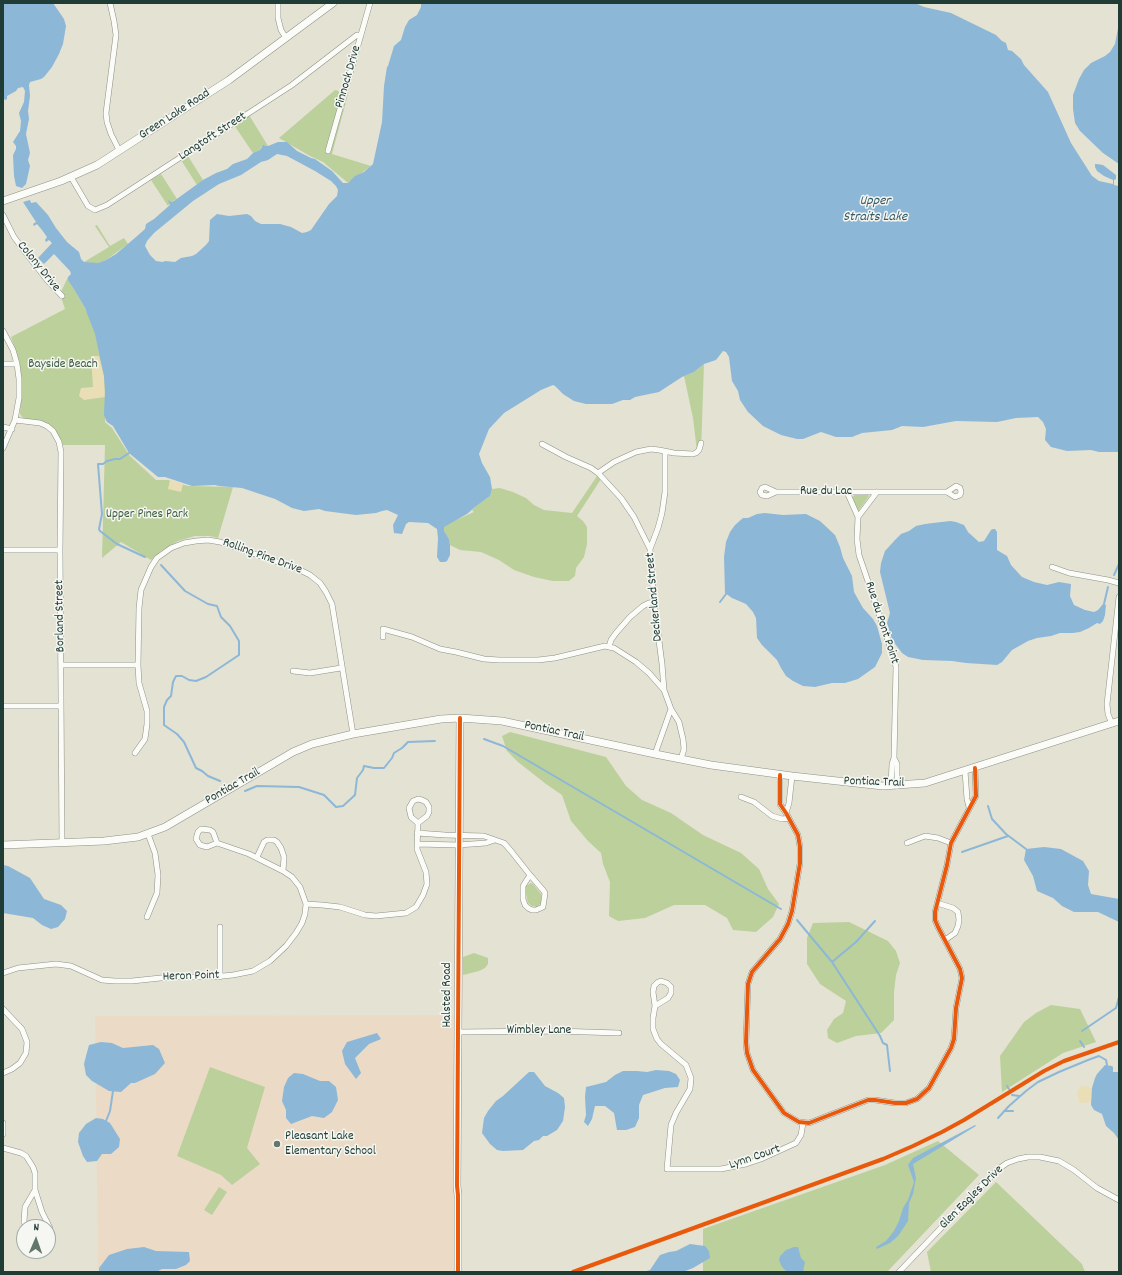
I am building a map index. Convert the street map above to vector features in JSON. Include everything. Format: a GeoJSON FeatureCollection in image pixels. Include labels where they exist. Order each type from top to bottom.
{"type":"FeatureCollection","features":[{"type":"Feature","properties":{"kind":"main road","name":"Green Lake Road"},"geometry":{"type":"LineString","coordinates":[[3,200],[71,176],[97,165],[229,80],[333,3]]}},
{"type":"Feature","properties":{"kind":"main road","name":"Pontiac Trail"},"geometry":{"type":"LineString","coordinates":[[3,845],[124,840],[148,834],[165,827],[293,752],[312,744],[353,734],[441,719],[460,718],[502,721],[682,759],[780,775],[869,786],[894,786],[925,783],[1116,722]]}},
{"type":"Feature","properties":{"kind":"main road","name":"Halsted Road"},"geometry":{"type":"LineString","coordinates":[[458,1272],[458,835],[460,718]]}},
{"type":"Feature","properties":{"kind":"street"},"geometry":{"type":"LineString","coordinates":[[110,3],[116,35],[106,113],[111,134],[120,150]]}},
{"type":"Feature","properties":{"kind":"street"},"geometry":{"type":"LineString","coordinates":[[278,3],[278,18],[281,30],[286,38]]}},
{"type":"Feature","properties":{"kind":"street","name":"Pinnock Drive"},"geometry":{"type":"LineString","coordinates":[[328,151],[370,3]]}},
{"type":"Feature","properties":{"kind":"street","name":"Langtoft Street"},"geometry":{"type":"LineString","coordinates":[[71,176],[88,206],[95,210],[108,205],[292,85],[357,35],[361,36]]}},
{"type":"Feature","properties":{"kind":"street","name":"Colony Drive"},"geometry":{"type":"LineString","coordinates":[[3,215],[14,237],[47,280],[62,296]]}},
{"type":"Feature","properties":{"kind":"street"},"geometry":{"type":"LineString","coordinates":[[3,331],[13,350],[19,379],[19,398],[16,420],[3,448]]}},
{"type":"Feature","properties":{"kind":"street"},"geometry":{"type":"LineString","coordinates":[[3,364],[17,364]]}},
{"type":"Feature","properties":{"kind":"street","name":"Borland Street"},"geometry":{"type":"LineString","coordinates":[[16,420],[40,423],[53,431],[59,442],[62,462],[60,550],[62,665],[62,843]]}},
{"type":"Feature","properties":{"kind":"street"},"geometry":{"type":"LineString","coordinates":[[3,427],[12,429]]}},
{"type":"Feature","properties":{"kind":"street"},"geometry":{"type":"LineString","coordinates":[[598,472],[614,462],[636,452],[651,449],[665,452],[693,454],[699,450],[701,443]]}},
{"type":"Feature","properties":{"kind":"street"},"geometry":{"type":"LineString","coordinates":[[542,444],[598,472],[621,498],[634,516],[650,549]]}},
{"type":"Feature","properties":{"kind":"street","name":"Deckerland Street"},"geometry":{"type":"LineString","coordinates":[[665,452],[665,492],[662,513],[650,549],[654,602],[664,690],[678,722],[683,739],[684,749],[682,759]]}},
{"type":"Feature","properties":{"kind":"street","name":"Rue du Lac"},"geometry":{"type":"LineString","coordinates":[[776,492],[947,492]]}},
{"type":"Feature","properties":{"kind":"street","name":"Rue du Pont Point"},"geometry":{"type":"LineString","coordinates":[[847,492],[858,517],[857,539],[859,556],[896,667],[894,758],[897,764],[894,786]]}},
{"type":"Feature","properties":{"kind":"street","name":"Rue du Lac"},"geometry":{"type":"LineString","coordinates":[[858,517],[877,492]]}},
{"type":"Feature","properties":{"kind":"street","name":"Rolling Pine Drive"},"geometry":{"type":"LineString","coordinates":[[135,753],[145,739],[147,724],[147,711],[140,683],[138,665],[139,608],[141,590],[151,566],[157,558],[171,548],[184,543],[208,540],[220,542],[298,569],[320,582],[332,604],[341,668],[353,734]]}},
{"type":"Feature","properties":{"kind":"street"},"geometry":{"type":"LineString","coordinates":[[3,550],[60,550]]}},
{"type":"Feature","properties":{"kind":"street"},"geometry":{"type":"LineString","coordinates":[[1052,566],[1069,573],[1119,583]]}},
{"type":"Feature","properties":{"kind":"street"},"geometry":{"type":"LineString","coordinates":[[1116,722],[1108,714],[1107,704],[1119,597]]}},
{"type":"Feature","properties":{"kind":"street"},"geometry":{"type":"LineString","coordinates":[[609,647],[611,640],[630,617],[643,606],[654,602]]}},
{"type":"Feature","properties":{"kind":"street"},"geometry":{"type":"LineString","coordinates":[[383,638],[383,629],[412,637],[440,649],[484,659],[499,660],[538,660],[555,658],[605,646],[614,648],[636,662],[649,673],[664,690]]}},
{"type":"Feature","properties":{"kind":"street"},"geometry":{"type":"LineString","coordinates":[[62,665],[138,665]]}},
{"type":"Feature","properties":{"kind":"street"},"geometry":{"type":"LineString","coordinates":[[293,671],[310,673],[341,668]]}},
{"type":"Feature","properties":{"kind":"street"},"geometry":{"type":"LineString","coordinates":[[3,706],[61,706]]}},
{"type":"Feature","properties":{"kind":"street"},"geometry":{"type":"LineString","coordinates":[[655,754],[672,708]]}},
{"type":"Feature","properties":{"kind":"street"},"geometry":{"type":"LineString","coordinates":[[780,775],[780,804],[798,835],[800,846],[800,863],[792,910],[788,924],[780,939],[752,972],[748,984],[746,1042],[747,1053],[753,1070],[784,1113],[793,1120],[809,1123],[836,1113],[854,1104],[868,1100],[906,1103],[917,1099],[929,1088],[951,1048],[954,1039],[956,1008],[962,978],[960,969],[935,920],[935,912],[951,843],[969,807],[975,800],[975,768]]}},
{"type":"Feature","properties":{"kind":"street"},"geometry":{"type":"LineString","coordinates":[[965,771],[969,807]]}},
{"type":"Feature","properties":{"kind":"street"},"geometry":{"type":"LineString","coordinates":[[786,813],[789,803],[792,776]]}},
{"type":"Feature","properties":{"kind":"street"},"geometry":{"type":"LineString","coordinates":[[741,797],[754,802],[772,816],[782,819],[789,818]]}},
{"type":"Feature","properties":{"kind":"street"},"geometry":{"type":"LineString","coordinates":[[217,843],[257,857],[283,871],[300,887],[306,904],[322,904],[340,907],[365,915],[388,915],[406,913],[416,906],[423,895],[427,884],[426,872],[418,854],[416,844],[418,823],[427,816],[429,807],[426,802],[418,799],[413,801],[409,808],[411,817],[418,823]]}},
{"type":"Feature","properties":{"kind":"street"},"geometry":{"type":"LineString","coordinates":[[417,833],[445,836],[484,836],[504,843],[545,893],[543,907],[536,910],[532,910],[525,905],[523,886],[530,875]]}},
{"type":"Feature","properties":{"kind":"street"},"geometry":{"type":"LineString","coordinates":[[147,917],[157,893],[158,875],[155,853],[148,834]]}},
{"type":"Feature","properties":{"kind":"street"},"geometry":{"type":"LineString","coordinates":[[907,843],[925,836],[938,838],[951,843]]}},
{"type":"Feature","properties":{"kind":"street"},"geometry":{"type":"LineString","coordinates":[[257,857],[264,842],[267,840],[274,840],[281,848],[284,857],[283,871]]}},
{"type":"Feature","properties":{"kind":"street"},"geometry":{"type":"LineString","coordinates":[[416,844],[458,845],[486,843],[496,840]]}},
{"type":"Feature","properties":{"kind":"street"},"geometry":{"type":"LineString","coordinates":[[937,903],[953,908],[958,912],[959,920],[955,933],[945,940]]}},
{"type":"Feature","properties":{"kind":"street","name":"Heron Point"},"geometry":{"type":"LineString","coordinates":[[3,973],[18,968],[56,964],[71,966],[102,980],[115,981],[220,977],[253,971],[270,961],[286,946],[296,933],[305,914],[306,904]]}},
{"type":"Feature","properties":{"kind":"street"},"geometry":{"type":"LineString","coordinates":[[220,928],[220,977]]}},
{"type":"Feature","properties":{"kind":"street"},"geometry":{"type":"LineString","coordinates":[[661,981],[667,983],[672,990],[670,996],[655,1006],[653,992],[654,986],[661,981]]}},
{"type":"Feature","properties":{"kind":"street","name":"Lynn Court"},"geometry":{"type":"LineString","coordinates":[[655,1006],[653,1029],[657,1039],[686,1065],[691,1078],[690,1089],[671,1125],[667,1169],[721,1169],[746,1164],[796,1143],[801,1136],[803,1123]]}},
{"type":"Feature","properties":{"kind":"street"},"geometry":{"type":"LineString","coordinates":[[3,1009],[22,1029],[27,1042],[26,1053],[20,1063],[3,1073]]}},
{"type":"Feature","properties":{"kind":"street","name":"Wimbley Lane"},"geometry":{"type":"LineString","coordinates":[[458,1032],[556,1031],[619,1033]]}},
{"type":"Feature","properties":{"kind":"street"},"geometry":{"type":"LineString","coordinates":[[3,1123],[3,1134]]}},
{"type":"Feature","properties":{"kind":"street"},"geometry":{"type":"LineString","coordinates":[[3,1148],[21,1153],[30,1161],[35,1173],[36,1190],[46,1219]]}},
{"type":"Feature","properties":{"kind":"street","name":"Glen Eagles Drive"},"geometry":{"type":"LineString","coordinates":[[900,1272],[980,1187],[1000,1168],[1007,1163],[1018,1159],[1040,1157],[1059,1161],[1074,1170],[1097,1188],[1119,1200]]}},
{"type":"Feature","properties":{"kind":"street"},"geometry":{"type":"LineString","coordinates":[[24,1219],[25,1207],[36,1190]]}},
{"type":"Feature","properties":{"kind":"shaded area","name":"Pleasant Lake Elementary School"},"geometry":{"type":"Polygon","coordinates":[[[457,1015],[458,1272],[98,1272],[95,1016],[457,1015]]]}},
{"type":"Feature","properties":{"kind":"green space"},"geometry":{"type":"Polygon","coordinates":[[[335,90],[348,94],[332,154],[371,166],[348,183],[323,162],[279,138],[335,90]]]}},
{"type":"Feature","properties":{"kind":"green space"},"geometry":{"type":"Polygon","coordinates":[[[249,115],[268,146],[265,145],[261,147],[260,150],[253,153],[234,125],[249,115]]]}},
{"type":"Feature","properties":{"kind":"green space"},"geometry":{"type":"Polygon","coordinates":[[[188,156],[203,180],[197,185],[181,160],[188,156]]]}},
{"type":"Feature","properties":{"kind":"green space"},"geometry":{"type":"Polygon","coordinates":[[[161,174],[177,199],[171,202],[168,206],[151,180],[161,174]]]}},
{"type":"Feature","properties":{"kind":"green space"},"geometry":{"type":"Polygon","coordinates":[[[97,225],[110,246],[124,238],[128,244],[106,260],[98,263],[85,263],[84,262],[109,247],[95,226],[97,225]]]}},
{"type":"Feature","properties":{"kind":"green space"},"geometry":{"type":"Polygon","coordinates":[[[68,277],[88,314],[107,355],[105,422],[112,428],[130,456],[156,480],[168,480],[188,486],[233,487],[218,538],[210,536],[195,536],[178,541],[161,551],[151,560],[121,542],[102,558],[105,445],[63,445],[49,424],[24,419],[20,414],[22,381],[20,366],[11,337],[65,309],[60,294],[68,277]]]}},
{"type":"Feature","properties":{"kind":"green space"},"geometry":{"type":"Polygon","coordinates":[[[704,364],[701,451],[697,451],[693,418],[684,376],[694,372],[704,364]]]}},
{"type":"Feature","properties":{"kind":"green space"},"geometry":{"type":"Polygon","coordinates":[[[597,476],[601,479],[577,516],[587,527],[587,544],[584,557],[576,568],[575,576],[569,581],[553,581],[534,577],[514,570],[499,560],[481,552],[460,550],[450,545],[449,539],[444,531],[445,525],[474,512],[472,510],[490,496],[492,489],[500,488],[513,492],[526,498],[534,505],[544,510],[572,513],[597,476]]]}},
{"type":"Feature","properties":{"kind":"green space"},"geometry":{"type":"Polygon","coordinates":[[[855,494],[867,494],[869,496],[859,510],[853,501],[855,494]]]}},
{"type":"Feature","properties":{"kind":"green space"},"geometry":{"type":"Polygon","coordinates":[[[510,732],[606,757],[626,786],[642,800],[671,813],[703,835],[741,853],[759,869],[768,889],[779,904],[773,917],[756,932],[733,930],[727,918],[705,905],[674,905],[645,918],[618,921],[609,916],[610,882],[603,864],[601,853],[588,841],[571,821],[562,795],[518,762],[507,751],[502,736],[510,732]]]}},
{"type":"Feature","properties":{"kind":"green space"},"geometry":{"type":"Polygon","coordinates":[[[531,883],[541,894],[541,903],[537,907],[528,903],[525,889],[526,886],[531,883]]]}},
{"type":"Feature","properties":{"kind":"green space"},"geometry":{"type":"Polygon","coordinates":[[[849,922],[888,941],[896,951],[900,963],[896,975],[894,992],[894,1020],[881,1033],[856,1036],[837,1043],[828,1038],[827,1030],[834,1019],[843,1013],[846,1001],[820,984],[807,964],[807,938],[813,923],[849,922]]]}},
{"type":"Feature","properties":{"kind":"green space"},"geometry":{"type":"Polygon","coordinates":[[[474,953],[488,958],[488,964],[485,968],[479,971],[463,975],[463,957],[474,953]]]}},
{"type":"Feature","properties":{"kind":"green space"},"geometry":{"type":"Polygon","coordinates":[[[1051,1005],[1080,1009],[1096,1042],[1063,1053],[1002,1092],[1000,1056],[1024,1022],[1036,1013],[1051,1005]]]}},
{"type":"Feature","properties":{"kind":"green space"},"geometry":{"type":"Polygon","coordinates":[[[210,1067],[265,1087],[247,1148],[260,1164],[232,1185],[221,1175],[177,1156],[210,1067]]]}},
{"type":"Feature","properties":{"kind":"green space"},"geometry":{"type":"Polygon","coordinates":[[[938,1141],[979,1175],[887,1272],[703,1272],[703,1229],[885,1165],[938,1141]]]}},
{"type":"Feature","properties":{"kind":"green space"},"geometry":{"type":"Polygon","coordinates":[[[996,1182],[1082,1264],[1085,1272],[931,1272],[927,1252],[996,1182]]]}},
{"type":"Feature","properties":{"kind":"green space"},"geometry":{"type":"Polygon","coordinates":[[[219,1187],[227,1192],[212,1215],[204,1210],[219,1187]]]}},
{"type":"Feature","properties":{"kind":"sand"},"geometry":{"type":"Polygon","coordinates":[[[91,356],[99,356],[104,376],[105,397],[84,400],[79,396],[81,388],[93,387],[91,356]]]}},
{"type":"Feature","properties":{"kind":"sand"},"geometry":{"type":"Polygon","coordinates":[[[170,480],[183,484],[181,492],[168,489],[170,480]]]}},
{"type":"Feature","properties":{"kind":"sand"},"geometry":{"type":"Polygon","coordinates":[[[1085,1086],[1092,1088],[1091,1102],[1081,1103],[1079,1102],[1077,1092],[1080,1087],[1085,1086]]]}},
{"type":"Feature","properties":{"kind":"water"},"geometry":{"type":"Polygon","coordinates":[[[3,3],[53,3],[64,19],[66,26],[63,44],[52,67],[44,77],[30,82],[29,85],[29,119],[26,134],[30,153],[28,160],[30,166],[26,184],[22,188],[16,186],[14,176],[13,155],[16,146],[13,142],[20,131],[21,121],[19,113],[24,102],[25,91],[23,87],[18,88],[16,91],[7,96],[7,99],[5,100],[3,98],[3,3]]]}},
{"type":"Feature","properties":{"kind":"water","name":"Upper Straits Lake"},"geometry":{"type":"Polygon","coordinates":[[[421,3],[915,3],[924,7],[951,13],[996,35],[1006,43],[1008,50],[1012,51],[1021,59],[1024,65],[1048,92],[1071,143],[1092,176],[1099,181],[1113,184],[1113,180],[1097,171],[1095,164],[1103,165],[1116,175],[1114,185],[1119,186],[1119,452],[1099,452],[1091,450],[1067,451],[1051,447],[1045,440],[1046,429],[1043,422],[1038,417],[1016,418],[997,422],[956,421],[923,427],[902,426],[892,430],[862,433],[852,437],[836,437],[821,432],[803,439],[781,435],[763,426],[748,412],[740,400],[738,391],[732,381],[729,357],[726,352],[723,351],[716,360],[704,364],[694,372],[682,377],[659,392],[612,404],[586,404],[574,401],[553,385],[541,390],[504,413],[489,429],[479,454],[490,477],[492,489],[490,496],[467,514],[444,527],[444,531],[449,539],[450,545],[450,555],[445,562],[440,562],[437,557],[437,529],[428,523],[409,522],[406,524],[402,534],[394,533],[393,525],[398,515],[387,510],[376,513],[356,515],[319,509],[304,511],[292,508],[275,499],[242,488],[215,485],[192,486],[165,477],[158,477],[129,453],[113,426],[106,420],[104,415],[104,376],[95,334],[85,308],[68,280],[68,277],[71,274],[70,271],[54,254],[44,264],[38,258],[52,243],[49,240],[46,242],[45,240],[47,237],[37,224],[34,226],[33,224],[36,222],[23,202],[30,200],[31,203],[36,202],[48,215],[67,242],[79,252],[81,259],[84,262],[98,263],[116,254],[145,229],[146,224],[170,205],[168,200],[171,202],[174,201],[203,180],[227,169],[233,164],[247,159],[253,153],[260,150],[263,145],[268,146],[278,142],[287,142],[297,151],[315,159],[332,171],[343,183],[348,183],[355,176],[364,172],[373,164],[382,122],[384,86],[387,67],[394,46],[401,40],[409,20],[417,15],[421,7],[421,3]],[[277,154],[241,175],[219,184],[193,201],[154,233],[147,241],[145,246],[150,255],[156,261],[175,262],[181,258],[196,254],[209,241],[210,220],[217,214],[229,216],[247,214],[261,224],[280,224],[291,227],[302,233],[311,230],[329,204],[337,196],[338,190],[331,181],[287,156],[277,154]]]}},
{"type":"Feature","properties":{"kind":"water"},"geometry":{"type":"Polygon","coordinates":[[[1119,23],[1119,164],[1103,153],[1080,131],[1075,123],[1073,95],[1084,70],[1091,63],[1110,52],[1115,44],[1119,23]]]}},
{"type":"Feature","properties":{"kind":"water"},"geometry":{"type":"Polygon","coordinates":[[[765,513],[783,515],[806,514],[820,521],[835,535],[843,558],[852,576],[854,592],[863,608],[877,626],[882,644],[882,653],[875,667],[858,679],[845,683],[832,683],[815,687],[803,686],[793,681],[786,676],[777,660],[757,638],[756,618],[753,612],[746,604],[725,593],[724,557],[726,542],[730,532],[743,518],[765,513]]]}},
{"type":"Feature","properties":{"kind":"water"},"geometry":{"type":"Polygon","coordinates":[[[950,521],[964,525],[968,532],[979,542],[984,541],[991,530],[995,529],[997,532],[997,550],[1007,556],[1011,565],[1022,577],[1047,585],[1059,582],[1071,584],[1070,596],[1074,605],[1094,612],[1103,604],[1106,605],[1103,621],[1100,624],[1097,623],[1080,632],[1060,633],[1028,641],[1012,650],[1002,662],[997,665],[923,660],[908,657],[902,653],[892,639],[887,623],[890,613],[880,572],[881,563],[885,551],[901,534],[916,526],[950,521]]]}},
{"type":"Feature","properties":{"kind":"water"},"geometry":{"type":"Polygon","coordinates":[[[1044,847],[1061,849],[1083,861],[1089,871],[1088,885],[1091,894],[1119,899],[1119,922],[1098,912],[1074,912],[1062,906],[1053,898],[1037,891],[1033,876],[1024,860],[1026,849],[1044,847]]]}},
{"type":"Feature","properties":{"kind":"water"},"geometry":{"type":"Polygon","coordinates":[[[3,865],[8,866],[30,878],[44,899],[61,905],[67,911],[65,919],[58,927],[51,929],[42,925],[33,918],[3,913],[3,865]]]}},
{"type":"Feature","properties":{"kind":"water"},"geometry":{"type":"Polygon","coordinates":[[[377,1033],[381,1039],[369,1044],[355,1058],[361,1073],[356,1079],[345,1064],[342,1051],[347,1042],[377,1033]]]}},
{"type":"Feature","properties":{"kind":"water"},"geometry":{"type":"Polygon","coordinates":[[[101,1042],[112,1043],[123,1048],[153,1045],[159,1049],[165,1063],[155,1074],[135,1083],[131,1083],[121,1092],[109,1091],[92,1081],[86,1075],[84,1064],[89,1045],[101,1042]]]}},
{"type":"Feature","properties":{"kind":"water"},"geometry":{"type":"Polygon","coordinates":[[[1105,1065],[1112,1066],[1113,1072],[1119,1072],[1119,1140],[1106,1126],[1102,1114],[1094,1110],[1091,1105],[1092,1088],[1095,1078],[1105,1065]]]}},
{"type":"Feature","properties":{"kind":"water"},"geometry":{"type":"Polygon","coordinates":[[[656,1070],[669,1071],[676,1074],[680,1080],[678,1087],[665,1088],[643,1095],[639,1105],[639,1118],[635,1127],[626,1130],[617,1130],[614,1113],[605,1106],[595,1106],[592,1119],[588,1126],[584,1122],[586,1115],[586,1087],[606,1082],[623,1071],[647,1072],[656,1070]]]}},
{"type":"Feature","properties":{"kind":"water"},"geometry":{"type":"Polygon","coordinates":[[[529,1072],[534,1072],[545,1086],[564,1098],[565,1107],[563,1121],[557,1130],[547,1136],[543,1136],[539,1140],[534,1141],[523,1150],[497,1150],[490,1144],[482,1133],[484,1118],[496,1101],[529,1072]]]}},
{"type":"Feature","properties":{"kind":"water"},"geometry":{"type":"Polygon","coordinates":[[[294,1073],[303,1074],[320,1081],[329,1081],[336,1087],[338,1100],[332,1112],[324,1118],[312,1116],[291,1124],[286,1118],[286,1110],[282,1101],[284,1087],[288,1078],[294,1073]]]}},
{"type":"Feature","properties":{"kind":"water"},"geometry":{"type":"Polygon","coordinates":[[[96,1118],[103,1119],[110,1123],[120,1139],[119,1147],[111,1154],[102,1154],[97,1161],[87,1162],[78,1142],[79,1133],[86,1124],[96,1118]]]}},
{"type":"Feature","properties":{"kind":"water"},"geometry":{"type":"Polygon","coordinates":[[[975,1125],[976,1126],[913,1164],[916,1178],[913,1194],[909,1203],[908,1221],[898,1236],[890,1243],[877,1249],[876,1247],[886,1241],[894,1231],[903,1208],[908,1200],[914,1182],[908,1165],[913,1158],[975,1125]]]}},
{"type":"Feature","properties":{"kind":"water"},"geometry":{"type":"Polygon","coordinates":[[[690,1244],[705,1246],[709,1251],[710,1258],[683,1272],[643,1272],[650,1270],[660,1255],[676,1251],[690,1244]]]}},
{"type":"Feature","properties":{"kind":"water"},"geometry":{"type":"Polygon","coordinates":[[[144,1247],[156,1251],[189,1252],[190,1261],[186,1265],[176,1269],[162,1269],[156,1272],[99,1272],[99,1268],[109,1255],[127,1249],[144,1247]]]}},
{"type":"Feature","properties":{"kind":"water"},"geometry":{"type":"Polygon","coordinates":[[[798,1247],[801,1258],[805,1262],[803,1272],[787,1272],[782,1267],[779,1260],[780,1256],[786,1250],[798,1247]]]}},
{"type":"Feature","properties":{"kind":"waterway"},"geometry":{"type":"LineString","coordinates":[[129,453],[120,459],[98,464],[102,514],[99,529],[117,544],[145,557]]}},
{"type":"Feature","properties":{"kind":"waterway"},"geometry":{"type":"LineString","coordinates":[[1114,575],[1119,564]]}},
{"type":"Feature","properties":{"kind":"waterway"},"geometry":{"type":"LineString","coordinates":[[161,565],[185,591],[208,604],[217,606],[221,617],[230,626],[239,641],[239,655],[206,677],[196,681],[189,680],[182,676],[176,676],[173,682],[171,696],[167,700],[164,707],[164,725],[177,734],[184,742],[196,768],[208,776],[220,781]]}},
{"type":"Feature","properties":{"kind":"waterway"},"geometry":{"type":"LineString","coordinates":[[1104,604],[1108,587]]}},
{"type":"Feature","properties":{"kind":"waterway"},"geometry":{"type":"LineString","coordinates":[[720,602],[726,594]]}},
{"type":"Feature","properties":{"kind":"waterway"},"geometry":{"type":"LineString","coordinates":[[484,739],[503,746],[781,909]]}},
{"type":"Feature","properties":{"kind":"waterway"},"geometry":{"type":"LineString","coordinates":[[245,791],[257,786],[299,787],[324,795],[336,807],[343,806],[355,795],[357,778],[364,766],[384,768],[394,753],[408,742],[435,741]]}},
{"type":"Feature","properties":{"kind":"waterway"},"geometry":{"type":"LineString","coordinates":[[988,806],[992,819],[1006,834],[1026,849]]}},
{"type":"Feature","properties":{"kind":"waterway"},"geometry":{"type":"LineString","coordinates":[[962,852],[1008,836]]}},
{"type":"Feature","properties":{"kind":"waterway"},"geometry":{"type":"LineString","coordinates":[[797,920],[832,962],[883,1043],[887,1045],[890,1071]]}},
{"type":"Feature","properties":{"kind":"waterway"},"geometry":{"type":"LineString","coordinates":[[832,962],[856,942],[875,921]]}},
{"type":"Feature","properties":{"kind":"waterway"},"geometry":{"type":"LineString","coordinates":[[1082,1031],[1116,1008],[1119,997]]}},
{"type":"Feature","properties":{"kind":"waterway"},"geometry":{"type":"LineString","coordinates":[[1080,1041],[1084,1047]]}},
{"type":"Feature","properties":{"kind":"waterway"},"geometry":{"type":"LineString","coordinates":[[998,1118],[1009,1106],[1038,1082],[1099,1056],[1106,1060],[1107,1065]]}},
{"type":"Feature","properties":{"kind":"waterway"},"geometry":{"type":"LineString","coordinates":[[106,1121],[110,1111],[113,1091]]}},
{"type":"Feature","properties":{"kind":"waterway"},"geometry":{"type":"LineString","coordinates":[[1012,1095],[1019,1096]]}},
{"type":"Feature","properties":{"kind":"waterway"},"geometry":{"type":"LineString","coordinates":[[1004,1111],[1013,1111]]}},
{"type":"Feature","properties":{"kind":"cycle path"},"geometry":{"type":"LineString","coordinates":[[458,1272],[457,1186],[460,718]]}},
{"type":"Feature","properties":{"kind":"cycle path"},"geometry":{"type":"LineString","coordinates":[[780,775],[780,804],[798,835],[800,863],[792,911],[788,924],[780,939],[752,972],[748,984],[746,1042],[747,1053],[753,1070],[784,1113],[799,1122],[809,1123],[868,1100],[906,1103],[917,1099],[929,1088],[951,1048],[954,1039],[956,1008],[962,978],[960,969],[935,920],[935,912],[951,843],[976,796],[975,768]]}},
{"type":"Feature","properties":{"kind":"cycle path"},"geometry":{"type":"LineString","coordinates":[[573,1272],[883,1159],[942,1132],[1044,1071],[1064,1061],[1119,1042]]}},
{"type":"Feature","properties":{"kind":"place","name":"Pleasant Lake Elementary School"},"geometry":{"type":"Point","coordinates":[277,1144]}},
{"type":"Feature","properties":{"kind":"park label","name":"Bayside Beach"},"geometry":{"type":"Point","coordinates":[63,365]}},
{"type":"Feature","properties":{"kind":"park label","name":"Upper Pines Park"},"geometry":{"type":"Point","coordinates":[147,515]}}]}
